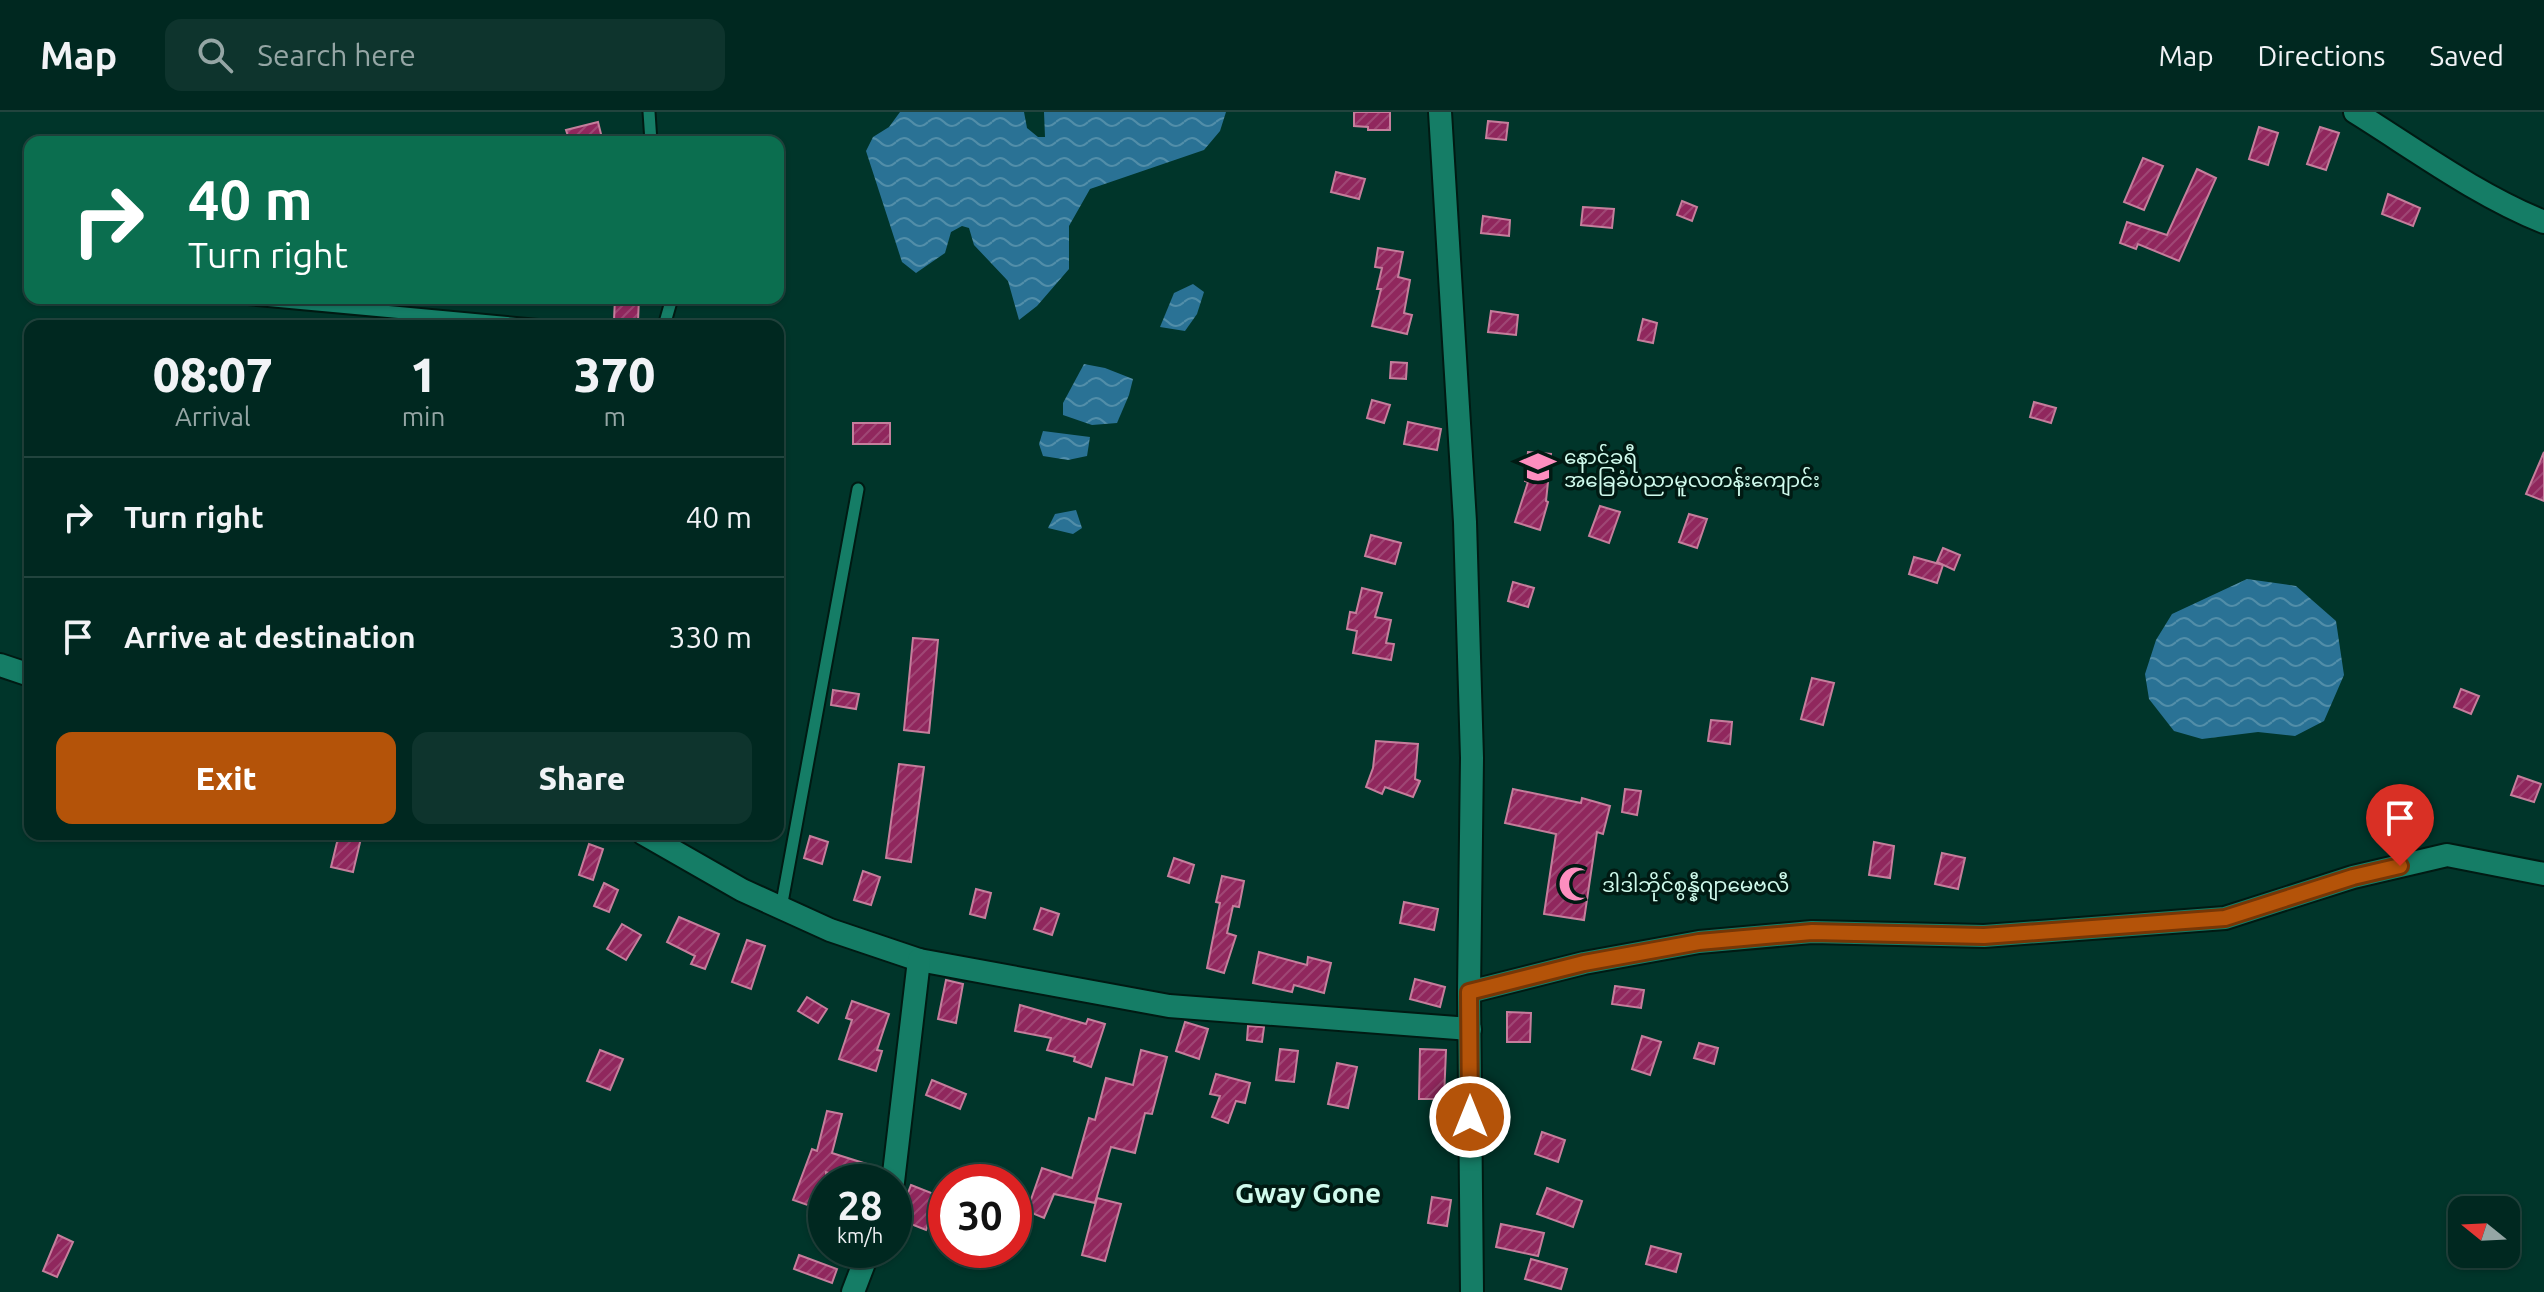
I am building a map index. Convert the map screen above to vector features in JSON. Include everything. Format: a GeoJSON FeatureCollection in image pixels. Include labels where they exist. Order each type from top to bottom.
{"type":"FeatureCollection","features":[{"type":"Feature","properties":{"kind":"street"},"geometry":{"type":"LineString","coordinates":[[1440,112],[1465,522],[1472,758],[1469,992],[1472,1292]]}},
{"type":"Feature","properties":{"kind":"street"},"geometry":{"type":"LineString","coordinates":[[2355,112],[2449,171],[2544,222]]}},
{"type":"Feature","properties":{"kind":"street"},"geometry":{"type":"LineString","coordinates":[[0,665],[24,673]]}},
{"type":"Feature","properties":{"kind":"street"},"geometry":{"type":"LineString","coordinates":[[654,840],[742,890],[781,908],[830,930],[919,960],[1169,1006],[1470,1029]]}},
{"type":"Feature","properties":{"kind":"street"},"geometry":{"type":"LineString","coordinates":[[1469,992],[1584,963],[1713,941],[1812,932],[1984,936],[2225,918],[2353,877],[2447,855],[2544,874]]}},
{"type":"Feature","properties":{"kind":"street"},"geometry":{"type":"LineString","coordinates":[[895,1164],[919,960]]}},
{"type":"Feature","properties":{"kind":"street"},"geometry":{"type":"LineString","coordinates":[[853,1292],[862,1268]]}},
{"type":"Feature","properties":{"kind":"lane"},"geometry":{"type":"LineString","coordinates":[[649,112],[651,136]]}},
{"type":"Feature","properties":{"kind":"lane"},"geometry":{"type":"LineString","coordinates":[[307,304],[479,320]]}},
{"type":"Feature","properties":{"kind":"lane"},"geometry":{"type":"LineString","coordinates":[[781,908],[858,489]]}},
{"type":"Feature","properties":{"kind":"water"},"geometry":{"type":"Polygon","coordinates":[[[900,112],[1024,112],[1027,128],[1038,137],[1045,137],[1044,112],[1226,112],[1220,131],[1204,150],[1090,189],[1069,226],[1069,269],[1037,306],[1019,320],[1008,281],[974,245],[969,228],[962,226],[951,232],[945,253],[916,273],[902,262],[866,151],[873,137],[889,127],[900,112]]]}},
{"type":"Feature","properties":{"kind":"water"},"geometry":{"type":"Polygon","coordinates":[[[1193,284],[1204,292],[1197,314],[1185,331],[1160,327],[1174,293],[1193,284]]]}},
{"type":"Feature","properties":{"kind":"water"},"geometry":{"type":"Polygon","coordinates":[[[1084,364],[1133,379],[1117,423],[1092,425],[1063,415],[1063,403],[1084,364]]]}},
{"type":"Feature","properties":{"kind":"water"},"geometry":{"type":"Polygon","coordinates":[[[1043,431],[1090,437],[1087,456],[1068,460],[1043,456],[1039,444],[1043,431]]]}},
{"type":"Feature","properties":{"kind":"water"},"geometry":{"type":"Polygon","coordinates":[[[1076,510],[1082,528],[1073,534],[1048,528],[1055,514],[1076,510]]]}},
{"type":"Feature","properties":{"kind":"water"},"geometry":{"type":"Polygon","coordinates":[[[2247,579],[2296,586],[2336,621],[2344,675],[2324,721],[2295,736],[2258,732],[2202,739],[2174,731],[2149,699],[2145,674],[2156,640],[2172,614],[2247,579]]]}},
{"type":"Feature","properties":{"kind":"building"},"geometry":{"type":"Polygon","coordinates":[[[1354,112],[1390,112],[1390,130],[1368,130],[1368,127],[1354,126],[1354,112]]]}},
{"type":"Feature","properties":{"kind":"building"},"geometry":{"type":"Polygon","coordinates":[[[1488,121],[1508,123],[1506,140],[1486,138],[1488,121]]]}},
{"type":"Feature","properties":{"kind":"building"},"geometry":{"type":"Polygon","coordinates":[[[598,122],[602,136],[568,136],[566,130],[598,122]]]}},
{"type":"Feature","properties":{"kind":"building"},"geometry":{"type":"Polygon","coordinates":[[[2259,127],[2278,133],[2268,165],[2249,159],[2259,127]]]}},
{"type":"Feature","properties":{"kind":"building"},"geometry":{"type":"Polygon","coordinates":[[[2320,127],[2339,133],[2326,170],[2307,164],[2320,127]]]}},
{"type":"Feature","properties":{"kind":"building"},"geometry":{"type":"Polygon","coordinates":[[[2143,158],[2163,166],[2144,210],[2124,202],[2143,158]]]}},
{"type":"Feature","properties":{"kind":"building"},"geometry":{"type":"Polygon","coordinates":[[[2197,169],[2216,178],[2179,261],[2138,244],[2136,249],[2120,243],[2127,222],[2167,235],[2197,169]]]}},
{"type":"Feature","properties":{"kind":"building"},"geometry":{"type":"Polygon","coordinates":[[[1336,172],[1365,179],[1359,199],[1331,192],[1336,172]]]}},
{"type":"Feature","properties":{"kind":"building"},"geometry":{"type":"Polygon","coordinates":[[[2388,194],[2420,208],[2413,226],[2382,214],[2388,194]]]}},
{"type":"Feature","properties":{"kind":"building"},"geometry":{"type":"Polygon","coordinates":[[[1682,201],[1697,207],[1692,221],[1677,215],[1682,201]]]}},
{"type":"Feature","properties":{"kind":"building"},"geometry":{"type":"Polygon","coordinates":[[[1583,207],[1614,209],[1612,228],[1581,225],[1583,207]]]}},
{"type":"Feature","properties":{"kind":"building"},"geometry":{"type":"Polygon","coordinates":[[[1483,216],[1510,220],[1509,236],[1481,233],[1483,216]]]}},
{"type":"Feature","properties":{"kind":"building"},"geometry":{"type":"Polygon","coordinates":[[[1378,248],[1403,252],[1398,277],[1410,280],[1404,313],[1412,315],[1407,334],[1372,326],[1381,289],[1377,289],[1382,268],[1375,267],[1378,248]]]}},
{"type":"Feature","properties":{"kind":"building"},"geometry":{"type":"Polygon","coordinates":[[[615,304],[639,304],[638,320],[614,320],[615,304]]]}},
{"type":"Feature","properties":{"kind":"building"},"geometry":{"type":"Polygon","coordinates":[[[1491,311],[1518,315],[1516,335],[1488,332],[1491,311]]]}},
{"type":"Feature","properties":{"kind":"building"},"geometry":{"type":"Polygon","coordinates":[[[1643,319],[1657,323],[1653,343],[1638,340],[1643,319]]]}},
{"type":"Feature","properties":{"kind":"building"},"geometry":{"type":"Polygon","coordinates":[[[1391,362],[1407,363],[1406,379],[1390,378],[1391,362]]]}},
{"type":"Feature","properties":{"kind":"building"},"geometry":{"type":"Polygon","coordinates":[[[1372,400],[1390,405],[1384,423],[1367,418],[1372,400]]]}},
{"type":"Feature","properties":{"kind":"building"},"geometry":{"type":"Polygon","coordinates":[[[2034,402],[2056,408],[2051,423],[2030,417],[2034,402]]]}},
{"type":"Feature","properties":{"kind":"building"},"geometry":{"type":"Polygon","coordinates":[[[1408,422],[1441,429],[1437,450],[1404,444],[1408,422]]]}},
{"type":"Feature","properties":{"kind":"building"},"geometry":{"type":"Polygon","coordinates":[[[853,423],[890,423],[890,444],[853,444],[853,423]]]}},
{"type":"Feature","properties":{"kind":"building"},"geometry":{"type":"Polygon","coordinates":[[[1528,452],[1551,454],[1548,502],[1540,530],[1515,522],[1528,482],[1525,481],[1528,452]]]}},
{"type":"Feature","properties":{"kind":"building"},"geometry":{"type":"Polygon","coordinates":[[[2544,452],[2544,501],[2526,494],[2544,452]]]}},
{"type":"Feature","properties":{"kind":"building"},"geometry":{"type":"Polygon","coordinates":[[[1600,506],[1620,512],[1609,543],[1589,536],[1600,506]]]}},
{"type":"Feature","properties":{"kind":"building"},"geometry":{"type":"Polygon","coordinates":[[[1689,514],[1707,519],[1697,548],[1679,542],[1689,514]]]}},
{"type":"Feature","properties":{"kind":"building"},"geometry":{"type":"Polygon","coordinates":[[[1371,535],[1401,543],[1395,564],[1365,556],[1371,535]]]}},
{"type":"Feature","properties":{"kind":"building"},"geometry":{"type":"Polygon","coordinates":[[[1943,548],[1960,555],[1954,570],[1937,562],[1943,548]]]}},
{"type":"Feature","properties":{"kind":"building"},"geometry":{"type":"Polygon","coordinates":[[[1914,557],[1943,565],[1937,583],[1909,574],[1914,557]]]}},
{"type":"Feature","properties":{"kind":"building"},"geometry":{"type":"Polygon","coordinates":[[[1513,582],[1534,588],[1528,607],[1508,601],[1513,582]]]}},
{"type":"Feature","properties":{"kind":"building"},"geometry":{"type":"Polygon","coordinates":[[[1362,588],[1382,593],[1375,617],[1391,620],[1386,643],[1394,644],[1391,660],[1353,653],[1357,631],[1347,629],[1350,612],[1356,613],[1362,588]]]}},
{"type":"Feature","properties":{"kind":"building"},"geometry":{"type":"Polygon","coordinates":[[[913,638],[938,640],[929,733],[904,730],[913,638]]]}},
{"type":"Feature","properties":{"kind":"building"},"geometry":{"type":"Polygon","coordinates":[[[1812,678],[1834,683],[1823,725],[1801,719],[1812,678]]]}},
{"type":"Feature","properties":{"kind":"building"},"geometry":{"type":"Polygon","coordinates":[[[2461,689],[2479,696],[2471,714],[2454,707],[2461,689]]]}},
{"type":"Feature","properties":{"kind":"building"},"geometry":{"type":"Polygon","coordinates":[[[833,690],[859,694],[856,709],[831,705],[833,690]]]}},
{"type":"Feature","properties":{"kind":"building"},"geometry":{"type":"Polygon","coordinates":[[[1711,720],[1732,722],[1730,744],[1708,741],[1711,720]]]}},
{"type":"Feature","properties":{"kind":"building"},"geometry":{"type":"Polygon","coordinates":[[[1376,741],[1418,744],[1415,779],[1420,781],[1413,797],[1385,787],[1382,794],[1366,787],[1373,768],[1376,741]]]}},
{"type":"Feature","properties":{"kind":"building"},"geometry":{"type":"Polygon","coordinates":[[[899,764],[924,767],[911,862],[886,858],[899,764]]]}},
{"type":"Feature","properties":{"kind":"building"},"geometry":{"type":"Polygon","coordinates":[[[2518,776],[2541,784],[2534,802],[2511,795],[2518,776]]]}},
{"type":"Feature","properties":{"kind":"building"},"geometry":{"type":"Polygon","coordinates":[[[1513,789],[1581,803],[1582,798],[1610,806],[1603,834],[1597,832],[1584,920],[1544,914],[1556,834],[1505,823],[1513,789]]]}},
{"type":"Feature","properties":{"kind":"building"},"geometry":{"type":"Polygon","coordinates":[[[1625,789],[1641,791],[1637,815],[1622,812],[1625,789]]]}},
{"type":"Feature","properties":{"kind":"building"},"geometry":{"type":"Polygon","coordinates":[[[810,836],[828,842],[822,864],[804,858],[810,836]]]}},
{"type":"Feature","properties":{"kind":"building"},"geometry":{"type":"Polygon","coordinates":[[[338,840],[361,840],[353,872],[331,867],[338,840]]]}},
{"type":"Feature","properties":{"kind":"building"},"geometry":{"type":"Polygon","coordinates":[[[1874,842],[1894,846],[1890,878],[1869,875],[1874,842]]]}},
{"type":"Feature","properties":{"kind":"building"},"geometry":{"type":"Polygon","coordinates":[[[589,844],[603,849],[593,880],[579,875],[589,844]]]}},
{"type":"Feature","properties":{"kind":"building"},"geometry":{"type":"Polygon","coordinates":[[[1942,853],[1965,858],[1958,889],[1935,884],[1942,853]]]}},
{"type":"Feature","properties":{"kind":"building"},"geometry":{"type":"Polygon","coordinates":[[[1174,858],[1194,865],[1189,883],[1168,876],[1174,858]]]}},
{"type":"Feature","properties":{"kind":"building"},"geometry":{"type":"Polygon","coordinates":[[[863,871],[880,877],[871,905],[854,900],[863,871]]]}},
{"type":"Feature","properties":{"kind":"building"},"geometry":{"type":"Polygon","coordinates":[[[1222,876],[1244,881],[1239,907],[1233,906],[1227,933],[1236,936],[1224,973],[1207,968],[1222,876]]]}},
{"type":"Feature","properties":{"kind":"building"},"geometry":{"type":"Polygon","coordinates":[[[604,883],[618,890],[609,912],[594,906],[604,883]]]}},
{"type":"Feature","properties":{"kind":"building"},"geometry":{"type":"Polygon","coordinates":[[[976,889],[991,893],[985,918],[970,914],[976,889]]]}},
{"type":"Feature","properties":{"kind":"building"},"geometry":{"type":"Polygon","coordinates":[[[1404,902],[1438,909],[1434,930],[1400,923],[1404,902]]]}},
{"type":"Feature","properties":{"kind":"building"},"geometry":{"type":"Polygon","coordinates":[[[1041,908],[1059,914],[1052,935],[1034,929],[1041,908]]]}},
{"type":"Feature","properties":{"kind":"building"},"geometry":{"type":"Polygon","coordinates":[[[679,917],[719,934],[705,969],[691,964],[695,956],[667,942],[679,917]]]}},
{"type":"Feature","properties":{"kind":"building"},"geometry":{"type":"Polygon","coordinates":[[[622,924],[641,935],[626,960],[607,949],[622,924]]]}},
{"type":"Feature","properties":{"kind":"building"},"geometry":{"type":"Polygon","coordinates":[[[747,940],[765,946],[751,989],[732,982],[747,940]]]}},
{"type":"Feature","properties":{"kind":"building"},"geometry":{"type":"Polygon","coordinates":[[[1259,952],[1307,965],[1308,957],[1331,963],[1324,993],[1294,985],[1292,992],[1253,983],[1259,952]]]}},
{"type":"Feature","properties":{"kind":"building"},"geometry":{"type":"Polygon","coordinates":[[[1415,979],[1445,987],[1440,1007],[1410,999],[1415,979]]]}},
{"type":"Feature","properties":{"kind":"building"},"geometry":{"type":"Polygon","coordinates":[[[946,980],[963,984],[956,1023],[938,1019],[946,980]]]}},
{"type":"Feature","properties":{"kind":"building"},"geometry":{"type":"Polygon","coordinates":[[[1615,986],[1644,990],[1641,1008],[1612,1004],[1615,986]]]}},
{"type":"Feature","properties":{"kind":"building"},"geometry":{"type":"Polygon","coordinates":[[[807,997],[827,1009],[818,1023],[798,1011],[807,997]]]}},
{"type":"Feature","properties":{"kind":"building"},"geometry":{"type":"Polygon","coordinates":[[[852,1001],[889,1014],[877,1050],[882,1051],[876,1071],[839,1059],[852,1020],[846,1018],[852,1001]]]}},
{"type":"Feature","properties":{"kind":"building"},"geometry":{"type":"Polygon","coordinates":[[[1020,1005],[1086,1024],[1088,1019],[1105,1024],[1091,1067],[1074,1061],[1075,1057],[1047,1050],[1051,1038],[1015,1031],[1020,1005]]]}},
{"type":"Feature","properties":{"kind":"building"},"geometry":{"type":"Polygon","coordinates":[[[1507,1012],[1531,1013],[1530,1042],[1507,1042],[1507,1012]]]}},
{"type":"Feature","properties":{"kind":"building"},"geometry":{"type":"Polygon","coordinates":[[[1185,1022],[1208,1029],[1199,1059],[1176,1051],[1185,1022]]]}},
{"type":"Feature","properties":{"kind":"building"},"geometry":{"type":"Polygon","coordinates":[[[1248,1026],[1264,1027],[1262,1042],[1247,1040],[1248,1026]]]}},
{"type":"Feature","properties":{"kind":"building"},"geometry":{"type":"Polygon","coordinates":[[[1642,1036],[1661,1042],[1650,1075],[1632,1069],[1642,1036]]]}},
{"type":"Feature","properties":{"kind":"building"},"geometry":{"type":"Polygon","coordinates":[[[1699,1043],[1718,1048],[1714,1064],[1694,1058],[1699,1043]]]}},
{"type":"Feature","properties":{"kind":"building"},"geometry":{"type":"Polygon","coordinates":[[[1280,1049],[1298,1051],[1294,1082],[1276,1080],[1280,1049]]]}},
{"type":"Feature","properties":{"kind":"building"},"geometry":{"type":"Polygon","coordinates":[[[1420,1049],[1446,1050],[1444,1099],[1419,1099],[1420,1049]]]}},
{"type":"Feature","properties":{"kind":"building"},"geometry":{"type":"Polygon","coordinates":[[[600,1050],[623,1059],[610,1090],[587,1081],[600,1050]]]}},
{"type":"Feature","properties":{"kind":"building"},"geometry":{"type":"Polygon","coordinates":[[[1141,1050],[1167,1057],[1152,1114],[1145,1113],[1135,1153],[1111,1147],[1095,1203],[1054,1194],[1044,1218],[1032,1213],[1032,1197],[1042,1168],[1072,1178],[1089,1118],[1095,1120],[1106,1078],[1133,1085],[1141,1050]]]}},
{"type":"Feature","properties":{"kind":"building"},"geometry":{"type":"Polygon","coordinates":[[[1337,1063],[1357,1067],[1348,1108],[1328,1104],[1337,1063]]]}},
{"type":"Feature","properties":{"kind":"building"},"geometry":{"type":"Polygon","coordinates":[[[1216,1074],[1250,1083],[1245,1103],[1236,1101],[1228,1123],[1212,1117],[1220,1096],[1210,1094],[1216,1074]]]}},
{"type":"Feature","properties":{"kind":"building"},"geometry":{"type":"Polygon","coordinates":[[[932,1080],[966,1094],[960,1109],[926,1095],[932,1080]]]}},
{"type":"Feature","properties":{"kind":"building"},"geometry":{"type":"Polygon","coordinates":[[[827,1111],[842,1114],[832,1153],[867,1164],[808,1164],[808,1205],[793,1200],[812,1149],[817,1151],[827,1111]]]}},
{"type":"Feature","properties":{"kind":"building"},"geometry":{"type":"Polygon","coordinates":[[[1542,1132],[1565,1140],[1558,1162],[1535,1154],[1542,1132]]]}},
{"type":"Feature","properties":{"kind":"building"},"geometry":{"type":"Polygon","coordinates":[[[912,1185],[928,1192],[926,1230],[912,1224],[912,1185]]]}},
{"type":"Feature","properties":{"kind":"building"},"geometry":{"type":"Polygon","coordinates":[[[1547,1188],[1582,1201],[1573,1227],[1537,1214],[1547,1188]]]}},
{"type":"Feature","properties":{"kind":"building"},"geometry":{"type":"Polygon","coordinates":[[[1432,1197],[1451,1200],[1447,1226],[1428,1223],[1432,1197]]]}},
{"type":"Feature","properties":{"kind":"building"},"geometry":{"type":"Polygon","coordinates":[[[1097,1198],[1121,1204],[1105,1261],[1082,1255],[1097,1198]]]}},
{"type":"Feature","properties":{"kind":"building"},"geometry":{"type":"Polygon","coordinates":[[[1501,1224],[1544,1233],[1538,1256],[1496,1247],[1501,1224]]]}},
{"type":"Feature","properties":{"kind":"building"},"geometry":{"type":"Polygon","coordinates":[[[58,1235],[73,1242],[57,1277],[43,1271],[58,1235]]]}},
{"type":"Feature","properties":{"kind":"building"},"geometry":{"type":"Polygon","coordinates":[[[1651,1246],[1681,1254],[1676,1272],[1646,1264],[1651,1246]]]}},
{"type":"Feature","properties":{"kind":"building"},"geometry":{"type":"Polygon","coordinates":[[[799,1255],[808,1258],[808,1268],[837,1269],[832,1283],[794,1269],[799,1255]]]}},
{"type":"Feature","properties":{"kind":"building"},"geometry":{"type":"Polygon","coordinates":[[[1531,1259],[1567,1269],[1561,1289],[1525,1279],[1531,1259]]]}},
{"type":"Feature","properties":{"kind":"place","name":"နောင်ခရီ အခြေခံပညာမူလတန်းကျောင်း"},"geometry":{"type":"Point","coordinates":[1538,467]}},
{"type":"Feature","properties":{"kind":"place","name":"ဒါဒါဘိုင်စွန္နီဂျာမေဗလီ"},"geometry":{"type":"Point","coordinates":[1576,884]}},
{"type":"Feature","properties":{"kind":"district","name":"Gway Gone"},"geometry":{"type":"Point","coordinates":[1308,1192]}},
{"type":"Feature","properties":{"kind":"route"},"geometry":{"type":"LineString","coordinates":[[1470,1117],[1469,992],[1584,963],[1699,942],[1812,932],[1984,936],[2225,918],[2353,877],[2400,866]]}}]}
